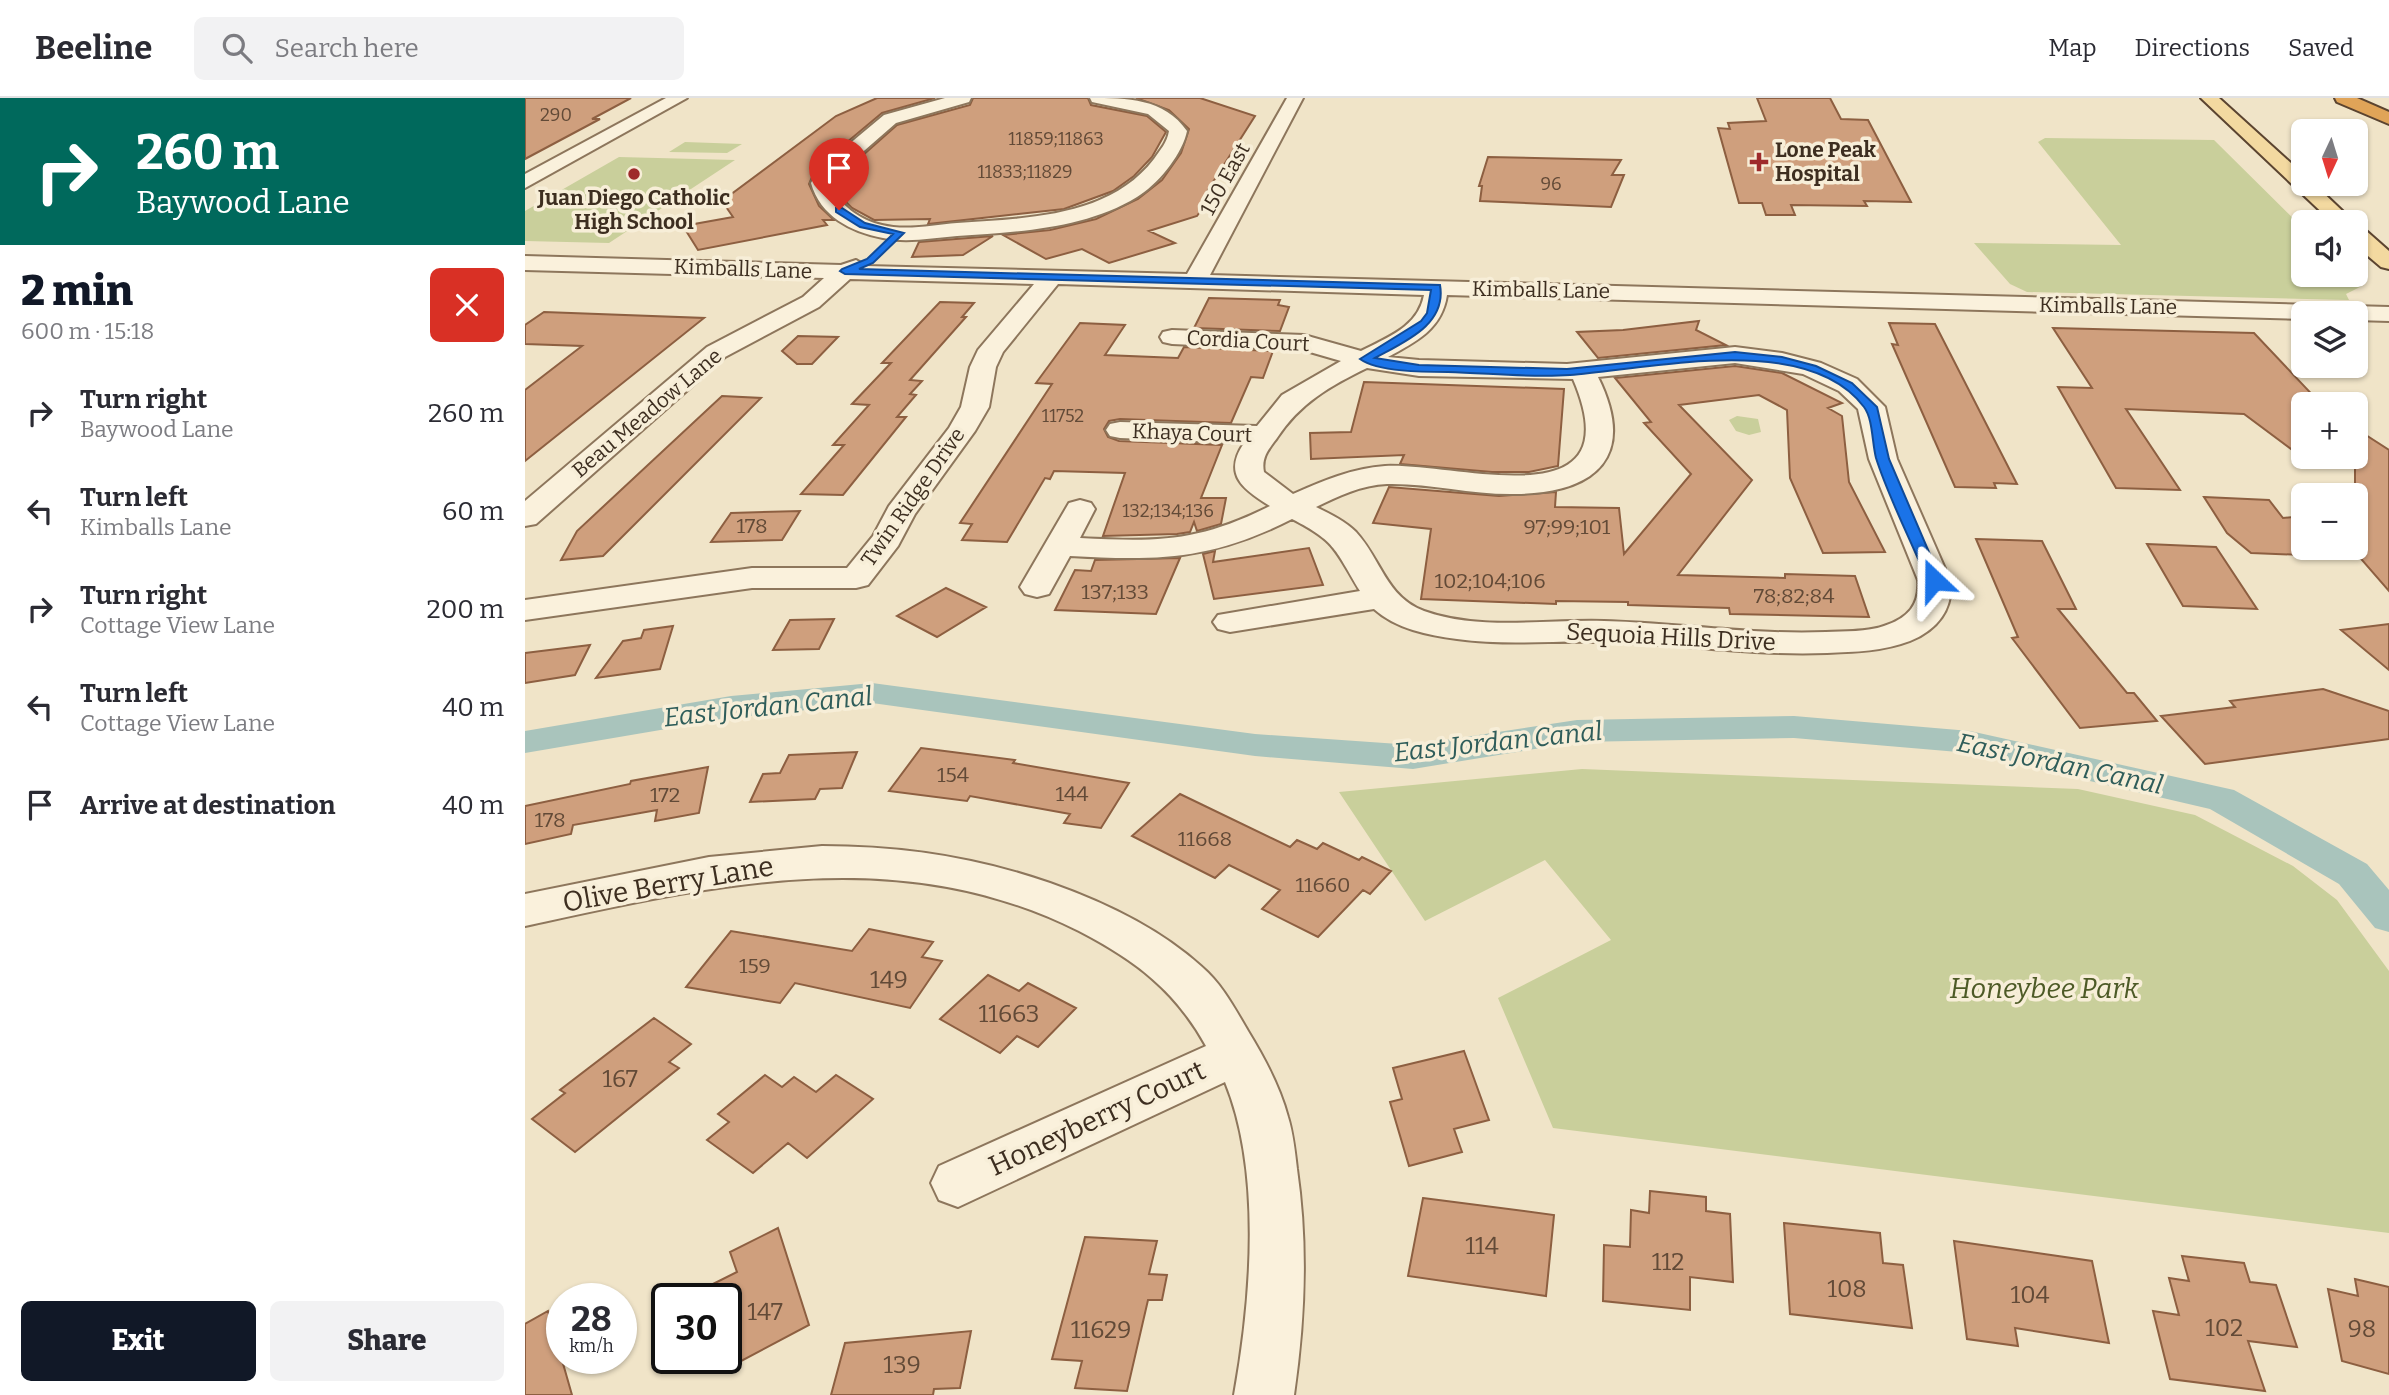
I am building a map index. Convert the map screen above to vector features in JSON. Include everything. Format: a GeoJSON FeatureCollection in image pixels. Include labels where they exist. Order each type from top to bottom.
{"type":"FeatureCollection","features":[{"type":"Feature","properties":{"kind":"highway"},"geometry":{"type":"LineString","coordinates":[[2343,98],[2389,119]]}},
{"type":"Feature","properties":{"kind":"main road"},"geometry":{"type":"LineString","coordinates":[[2209,98],[2331,210]]}},
{"type":"Feature","properties":{"kind":"main road"},"geometry":{"type":"LineString","coordinates":[[2368,244],[2389,262]]}},
{"type":"Feature","properties":{"kind":"street"},"geometry":{"type":"LineString","coordinates":[[525,182],[679,98]]}},
{"type":"Feature","properties":{"kind":"street"},"geometry":{"type":"LineString","coordinates":[[963,98],[890,119],[825,174],[821,188],[839,210],[853,220],[887,231],[997,227],[1043,221],[1112,202],[1136,189],[1151,175],[1176,140],[1178,131],[1172,122],[1160,114],[1098,98]]}},
{"type":"Feature","properties":{"kind":"street","name":"150 East"},"geometry":{"type":"LineString","coordinates":[[1195,281],[1295,98]]}},
{"type":"Feature","properties":{"kind":"street"},"geometry":{"type":"LineString","coordinates":[[845,271],[870,261],[887,231]]}},
{"type":"Feature","properties":{"kind":"street","name":"Kimballs Lane"},"geometry":{"type":"LineString","coordinates":[[530,272],[563,264],[2389,314]]}},
{"type":"Feature","properties":{"kind":"street","name":"Beau Meadow Lane"},"geometry":{"type":"LineString","coordinates":[[525,517],[716,352],[811,302],[845,271]]}},
{"type":"Feature","properties":{"kind":"street","name":"Twin Ridge Drive"},"geometry":{"type":"LineString","coordinates":[[525,610],[752,578],[856,578],[887,539],[900,513],[975,407],[983,367],[991,350],[1052,277]]}},
{"type":"Feature","properties":{"kind":"street"},"geometry":{"type":"LineString","coordinates":[[1230,622],[1379,598],[1348,541],[1259,485],[1249,471],[1250,456],[1293,400],[1406,337],[1425,323],[1432,313],[1437,287]]}},
{"type":"Feature","properties":{"kind":"street","name":"Cordia Court"},"geometry":{"type":"LineString","coordinates":[[1185,315],[1167,345],[1304,343],[1365,359],[1419,369],[1582,371],[1711,356],[1751,356],[1812,368],[1849,385],[1871,407],[1883,459],[1934,580],[1935,598],[1929,613]]}},
{"type":"Feature","properties":{"kind":"street"},"geometry":{"type":"LineString","coordinates":[[1059,546],[1159,550],[1192,547],[1230,536],[1340,485],[1384,475],[1413,475],[1497,485],[1529,484],[1567,476],[1588,462],[1600,442],[1595,401],[1582,371]]}},
{"type":"Feature","properties":{"kind":"street","name":"Khaya Court"},"geometry":{"type":"LineString","coordinates":[[1120,430],[1264,435]]}},
{"type":"Feature","properties":{"kind":"street"},"geometry":{"type":"LineString","coordinates":[[1037,587],[1080,509]]}},
{"type":"Feature","properties":{"kind":"street","name":"Sequoia Hills Drive"},"geometry":{"type":"LineString","coordinates":[[1379,598],[1389,608],[1408,617],[1464,629],[1626,632],[1786,644],[1889,636],[1913,626],[1929,613]]}},
{"type":"Feature","properties":{"kind":"street","name":"Olive Berry Lane"},"geometry":{"type":"LineString","coordinates":[[525,910],[696,873],[824,861],[890,863],[953,872],[1014,886],[1071,909],[1115,931],[1155,956],[1188,982],[1214,1016],[1237,1054],[1263,1114],[1274,1184],[1276,1255],[1274,1326],[1267,1395]]}},
{"type":"Feature","properties":{"kind":"street","name":"Honeyberry Court"},"geometry":{"type":"LineString","coordinates":[[958,1182],[1237,1054]]}},
{"type":"Feature","properties":{"kind":"green space"},"geometry":{"type":"Polygon","coordinates":[[[2045,138],[2214,140],[2291,216],[2291,287],[2360,287],[2346,294],[2349,300],[2027,292],[2010,284],[1974,243],[2121,245],[2038,142],[2045,138]]]}},
{"type":"Feature","properties":{"kind":"green space"},"geometry":{"type":"Polygon","coordinates":[[[685,142],[742,144],[727,153],[669,152],[685,142]]]}},
{"type":"Feature","properties":{"kind":"green space"},"geometry":{"type":"Polygon","coordinates":[[[619,157],[735,160],[609,243],[525,241],[525,211],[619,157]]]}},
{"type":"Feature","properties":{"kind":"green space"},"geometry":{"type":"Polygon","coordinates":[[[1737,416],[1758,419],[1761,432],[1749,435],[1736,431],[1729,420],[1737,416]]]}},
{"type":"Feature","properties":{"kind":"green space","name":"Honeybee Park"},"geometry":{"type":"Polygon","coordinates":[[[1582,769],[2078,789],[2195,815],[2293,866],[2337,900],[2389,971],[2389,1233],[1553,1128],[1498,998],[1611,940],[1545,860],[1425,921],[1339,792],[1582,769]]]}},
{"type":"Feature","properties":{"kind":"building"},"geometry":{"type":"Polygon","coordinates":[[[525,98],[631,98],[592,119],[600,119],[525,159],[525,98]]]}},
{"type":"Feature","properties":{"kind":"building"},"geometry":{"type":"Polygon","coordinates":[[[877,98],[935,98],[882,113],[816,168],[809,184],[819,206],[834,220],[823,220],[827,225],[698,250],[683,226],[733,217],[722,201],[836,116],[877,98]]]}},
{"type":"Feature","properties":{"kind":"building"},"geometry":{"type":"Polygon","coordinates":[[[973,98],[1088,98],[1091,105],[1147,116],[1166,132],[1152,157],[1134,176],[1113,191],[1064,209],[928,224],[930,219],[874,220],[852,208],[841,197],[834,183],[836,179],[897,125],[970,105],[973,98]]]}},
{"type":"Feature","properties":{"kind":"building"},"geometry":{"type":"Polygon","coordinates":[[[1136,98],[1200,98],[1255,116],[1206,193],[1212,194],[1197,216],[1149,231],[1175,243],[1109,263],[1082,249],[1046,259],[1003,235],[1050,230],[1096,219],[1138,199],[1162,180],[1181,153],[1189,129],[1169,110],[1136,98]]]}},
{"type":"Feature","properties":{"kind":"building"},"geometry":{"type":"Polygon","coordinates":[[[1757,98],[1830,98],[1841,119],[1868,120],[1911,202],[1864,201],[1867,206],[1791,205],[1795,215],[1766,215],[1762,203],[1739,203],[1718,128],[1730,129],[1728,123],[1766,121],[1757,98]]]}},
{"type":"Feature","properties":{"kind":"building"},"geometry":{"type":"Polygon","coordinates":[[[1488,157],[1621,160],[1612,175],[1624,175],[1611,207],[1480,201],[1482,186],[1479,186],[1488,157]]]}},
{"type":"Feature","properties":{"kind":"building"},"geometry":{"type":"Polygon","coordinates":[[[993,236],[963,255],[912,257],[919,242],[993,236]]]}},
{"type":"Feature","properties":{"kind":"building"},"geometry":{"type":"Polygon","coordinates":[[[1209,298],[1280,300],[1278,305],[1289,307],[1280,331],[1194,328],[1209,298]]]}},
{"type":"Feature","properties":{"kind":"building"},"geometry":{"type":"Polygon","coordinates":[[[940,302],[974,303],[962,317],[966,317],[910,380],[922,381],[910,394],[916,395],[897,417],[906,417],[843,495],[801,494],[844,445],[833,445],[869,405],[852,404],[891,363],[882,363],[940,302]]]}},
{"type":"Feature","properties":{"kind":"building"},"geometry":{"type":"Polygon","coordinates":[[[544,312],[704,318],[525,461],[525,390],[582,346],[525,344],[525,325],[544,312]]]}},
{"type":"Feature","properties":{"kind":"building"},"geometry":{"type":"Polygon","coordinates":[[[1699,321],[1696,330],[1726,345],[1598,358],[1577,332],[1623,330],[1699,321]]]}},
{"type":"Feature","properties":{"kind":"building"},"geometry":{"type":"Polygon","coordinates":[[[1080,323],[1125,325],[1105,355],[1178,358],[1184,347],[1273,351],[1263,378],[1251,377],[1231,423],[1120,419],[1109,421],[1104,429],[1108,437],[1119,441],[1222,445],[1201,498],[1226,498],[1221,524],[1197,531],[1194,522],[1190,532],[1177,534],[1103,536],[1125,473],[1054,471],[1050,479],[1045,478],[1007,542],[962,540],[972,524],[960,523],[1052,384],[1036,383],[1080,323]]]}},
{"type":"Feature","properties":{"kind":"building"},"geometry":{"type":"Polygon","coordinates":[[[1889,323],[1935,324],[2017,484],[1994,483],[1996,488],[1955,487],[1892,344],[1898,345],[1889,323]]]}},
{"type":"Feature","properties":{"kind":"building"},"geometry":{"type":"Polygon","coordinates":[[[2053,328],[2254,333],[2291,372],[2291,378],[2296,378],[2310,392],[2291,392],[2291,449],[2244,414],[2126,409],[2180,490],[2116,488],[2058,387],[2092,388],[2053,328]]]}},
{"type":"Feature","properties":{"kind":"building"},"geometry":{"type":"Polygon","coordinates":[[[798,336],[838,337],[812,364],[797,364],[782,351],[798,336]]]}},
{"type":"Feature","properties":{"kind":"building"},"geometry":{"type":"Polygon","coordinates":[[[1735,366],[1782,373],[1842,403],[1828,408],[1842,416],[1849,482],[1885,552],[1823,553],[1790,478],[1787,410],[1759,395],[1679,405],[1752,480],[1678,575],[1785,578],[1785,574],[1855,576],[1869,617],[1730,614],[1729,608],[1628,605],[1628,602],[1556,601],[1556,604],[1421,599],[1431,529],[1373,523],[1389,487],[1499,496],[1556,492],[1555,507],[1619,508],[1624,554],[1691,474],[1644,423],[1651,422],[1615,378],[1735,366]]]}},
{"type":"Feature","properties":{"kind":"building"},"geometry":{"type":"Polygon","coordinates":[[[1364,382],[1564,389],[1558,466],[1529,472],[1492,472],[1400,464],[1404,455],[1311,459],[1310,433],[1351,432],[1364,382]]]}},
{"type":"Feature","properties":{"kind":"building"},"geometry":{"type":"Polygon","coordinates":[[[722,396],[761,398],[603,556],[561,560],[577,531],[722,396]]]}},
{"type":"Feature","properties":{"kind":"building"},"geometry":{"type":"Polygon","coordinates":[[[2368,436],[2389,450],[2389,591],[2362,560],[2368,560],[2368,483],[2355,483],[2355,469],[2368,469],[2368,436]]]}},
{"type":"Feature","properties":{"kind":"building"},"geometry":{"type":"Polygon","coordinates":[[[2204,497],[2269,500],[2283,518],[2291,517],[2291,555],[2251,553],[2227,533],[2204,497]]]}},
{"type":"Feature","properties":{"kind":"building"},"geometry":{"type":"Polygon","coordinates":[[[800,511],[782,540],[711,542],[731,513],[800,511]]]}},
{"type":"Feature","properties":{"kind":"building"},"geometry":{"type":"Polygon","coordinates":[[[1976,539],[2042,541],[2076,609],[2058,609],[2127,693],[2134,693],[2157,721],[2080,728],[2012,638],[2018,637],[1976,539]]]}},
{"type":"Feature","properties":{"kind":"building"},"geometry":{"type":"Polygon","coordinates":[[[2147,544],[2216,547],[2257,609],[2183,606],[2147,544]]]}},
{"type":"Feature","properties":{"kind":"building"},"geometry":{"type":"Polygon","coordinates":[[[1309,548],[1323,585],[1214,599],[1203,554],[1215,551],[1213,562],[1309,548]]]}},
{"type":"Feature","properties":{"kind":"building"},"geometry":{"type":"Polygon","coordinates":[[[1180,558],[1156,614],[1055,610],[1075,570],[1091,571],[1095,560],[1180,558]]]}},
{"type":"Feature","properties":{"kind":"building"},"geometry":{"type":"Polygon","coordinates":[[[946,588],[986,607],[937,637],[897,616],[946,588]]]}},
{"type":"Feature","properties":{"kind":"building"},"geometry":{"type":"Polygon","coordinates":[[[834,619],[819,649],[773,650],[790,620],[834,619]]]}},
{"type":"Feature","properties":{"kind":"building"},"geometry":{"type":"Polygon","coordinates":[[[2389,624],[2389,670],[2341,630],[2389,624]]]}},
{"type":"Feature","properties":{"kind":"building"},"geometry":{"type":"Polygon","coordinates":[[[673,626],[660,669],[596,678],[623,641],[641,638],[644,630],[673,626]]]}},
{"type":"Feature","properties":{"kind":"building"},"geometry":{"type":"Polygon","coordinates":[[[590,645],[575,675],[525,683],[525,653],[590,645]]]}},
{"type":"Feature","properties":{"kind":"building"},"geometry":{"type":"Polygon","coordinates":[[[2323,689],[2389,711],[2389,739],[2205,764],[2161,716],[2235,707],[2230,701],[2323,689]]]}},
{"type":"Feature","properties":{"kind":"building"},"geometry":{"type":"Polygon","coordinates":[[[921,748],[1015,760],[1013,763],[1129,783],[1101,828],[1064,823],[1070,814],[970,796],[967,801],[889,791],[921,748]]]}},
{"type":"Feature","properties":{"kind":"building"},"geometry":{"type":"Polygon","coordinates":[[[857,752],[842,788],[820,789],[815,799],[750,802],[763,774],[780,773],[789,755],[857,752]]]}},
{"type":"Feature","properties":{"kind":"building"},"geometry":{"type":"Polygon","coordinates":[[[708,767],[699,813],[655,821],[657,810],[573,825],[571,834],[525,844],[525,806],[630,784],[631,781],[708,767]]]}},
{"type":"Feature","properties":{"kind":"building"},"geometry":{"type":"Polygon","coordinates":[[[1180,794],[1290,847],[1297,840],[1317,849],[1323,843],[1391,871],[1370,894],[1363,890],[1318,937],[1262,909],[1280,890],[1229,865],[1215,878],[1132,836],[1180,794]]]}},
{"type":"Feature","properties":{"kind":"building"},"geometry":{"type":"Polygon","coordinates":[[[869,929],[933,942],[922,957],[942,961],[910,1008],[795,983],[780,1003],[686,987],[731,931],[852,951],[869,929]]]}},
{"type":"Feature","properties":{"kind":"building"},"geometry":{"type":"Polygon","coordinates":[[[988,975],[1019,991],[1028,983],[1076,1008],[1038,1047],[1017,1036],[1000,1053],[940,1019],[988,975]]]}},
{"type":"Feature","properties":{"kind":"building"},"geometry":{"type":"Polygon","coordinates":[[[654,1018],[691,1044],[669,1062],[679,1068],[575,1152],[532,1119],[565,1093],[560,1090],[654,1018]]]}},
{"type":"Feature","properties":{"kind":"building"},"geometry":{"type":"Polygon","coordinates":[[[1464,1051],[1489,1120],[1454,1129],[1462,1152],[1409,1166],[1390,1102],[1402,1099],[1393,1068],[1464,1051]]]}},
{"type":"Feature","properties":{"kind":"building"},"geometry":{"type":"Polygon","coordinates":[[[765,1075],[782,1087],[794,1077],[816,1092],[836,1075],[873,1099],[807,1158],[788,1143],[753,1173],[707,1140],[729,1122],[718,1114],[765,1075]]]}},
{"type":"Feature","properties":{"kind":"building"},"geometry":{"type":"Polygon","coordinates":[[[1650,1191],[1706,1197],[1706,1211],[1730,1214],[1733,1282],[1690,1277],[1690,1310],[1603,1301],[1604,1245],[1630,1247],[1631,1210],[1649,1213],[1650,1191]]]}},
{"type":"Feature","properties":{"kind":"building"},"geometry":{"type":"Polygon","coordinates":[[[1423,1198],[1554,1215],[1546,1296],[1408,1276],[1423,1198]]]}},
{"type":"Feature","properties":{"kind":"building"},"geometry":{"type":"Polygon","coordinates":[[[1784,1223],[1880,1233],[1883,1263],[1903,1265],[1912,1328],[1790,1314],[1784,1223]]]}},
{"type":"Feature","properties":{"kind":"building"},"geometry":{"type":"Polygon","coordinates":[[[778,1228],[809,1325],[742,1361],[742,1283],[715,1283],[737,1272],[730,1252],[778,1228]]]}},
{"type":"Feature","properties":{"kind":"building"},"geometry":{"type":"Polygon","coordinates":[[[1085,1237],[1157,1241],[1149,1274],[1167,1275],[1162,1300],[1148,1300],[1127,1391],[1075,1388],[1082,1361],[1052,1359],[1085,1237]]]}},
{"type":"Feature","properties":{"kind":"building"},"geometry":{"type":"Polygon","coordinates":[[[1954,1241],[2092,1261],[2109,1343],[2015,1328],[2018,1346],[1967,1339],[1954,1241]]]}},
{"type":"Feature","properties":{"kind":"building"},"geometry":{"type":"Polygon","coordinates":[[[2182,1256],[2244,1263],[2250,1282],[2276,1285],[2297,1347],[2248,1341],[2265,1391],[2170,1379],[2153,1311],[2179,1315],[2169,1278],[2189,1281],[2182,1256]]]}},
{"type":"Feature","properties":{"kind":"building"},"geometry":{"type":"Polygon","coordinates":[[[2355,1279],[2389,1287],[2389,1374],[2342,1361],[2328,1289],[2358,1296],[2355,1279]]]}},
{"type":"Feature","properties":{"kind":"building"},"geometry":{"type":"Polygon","coordinates":[[[546,1312],[546,1374],[566,1374],[572,1395],[525,1395],[525,1324],[546,1312]]]}},
{"type":"Feature","properties":{"kind":"building"},"geometry":{"type":"Polygon","coordinates":[[[971,1331],[960,1388],[934,1389],[933,1395],[831,1395],[845,1343],[971,1331]]]}},
{"type":"Feature","properties":{"kind":"waterway","name":"East Jordan Canal"},"geometry":{"type":"LineString","coordinates":[[525,742],[731,707],[872,693],[1255,745],[1413,757],[1577,731],[1794,727],[1970,742],[2221,799],[2353,874],[2389,917]]}},
{"type":"Feature","properties":{"kind":"place","name":"Lone Peak Hospital"},"geometry":{"type":"Point","coordinates":[1759,162]}},
{"type":"Feature","properties":{"kind":"place","name":"Juan Diego Catholic High School"},"geometry":{"type":"Point","coordinates":[634,174]}},
{"type":"Feature","properties":{"kind":"route"},"geometry":{"type":"LineString","coordinates":[[839,210],[844,216],[863,225],[900,233],[870,261],[845,271],[1437,287],[1432,313],[1420,328],[1365,359],[1378,363],[1419,369],[1541,373],[1735,355],[1782,360],[1812,368],[1849,385],[1871,407],[1888,474],[1934,580]]}}]}
